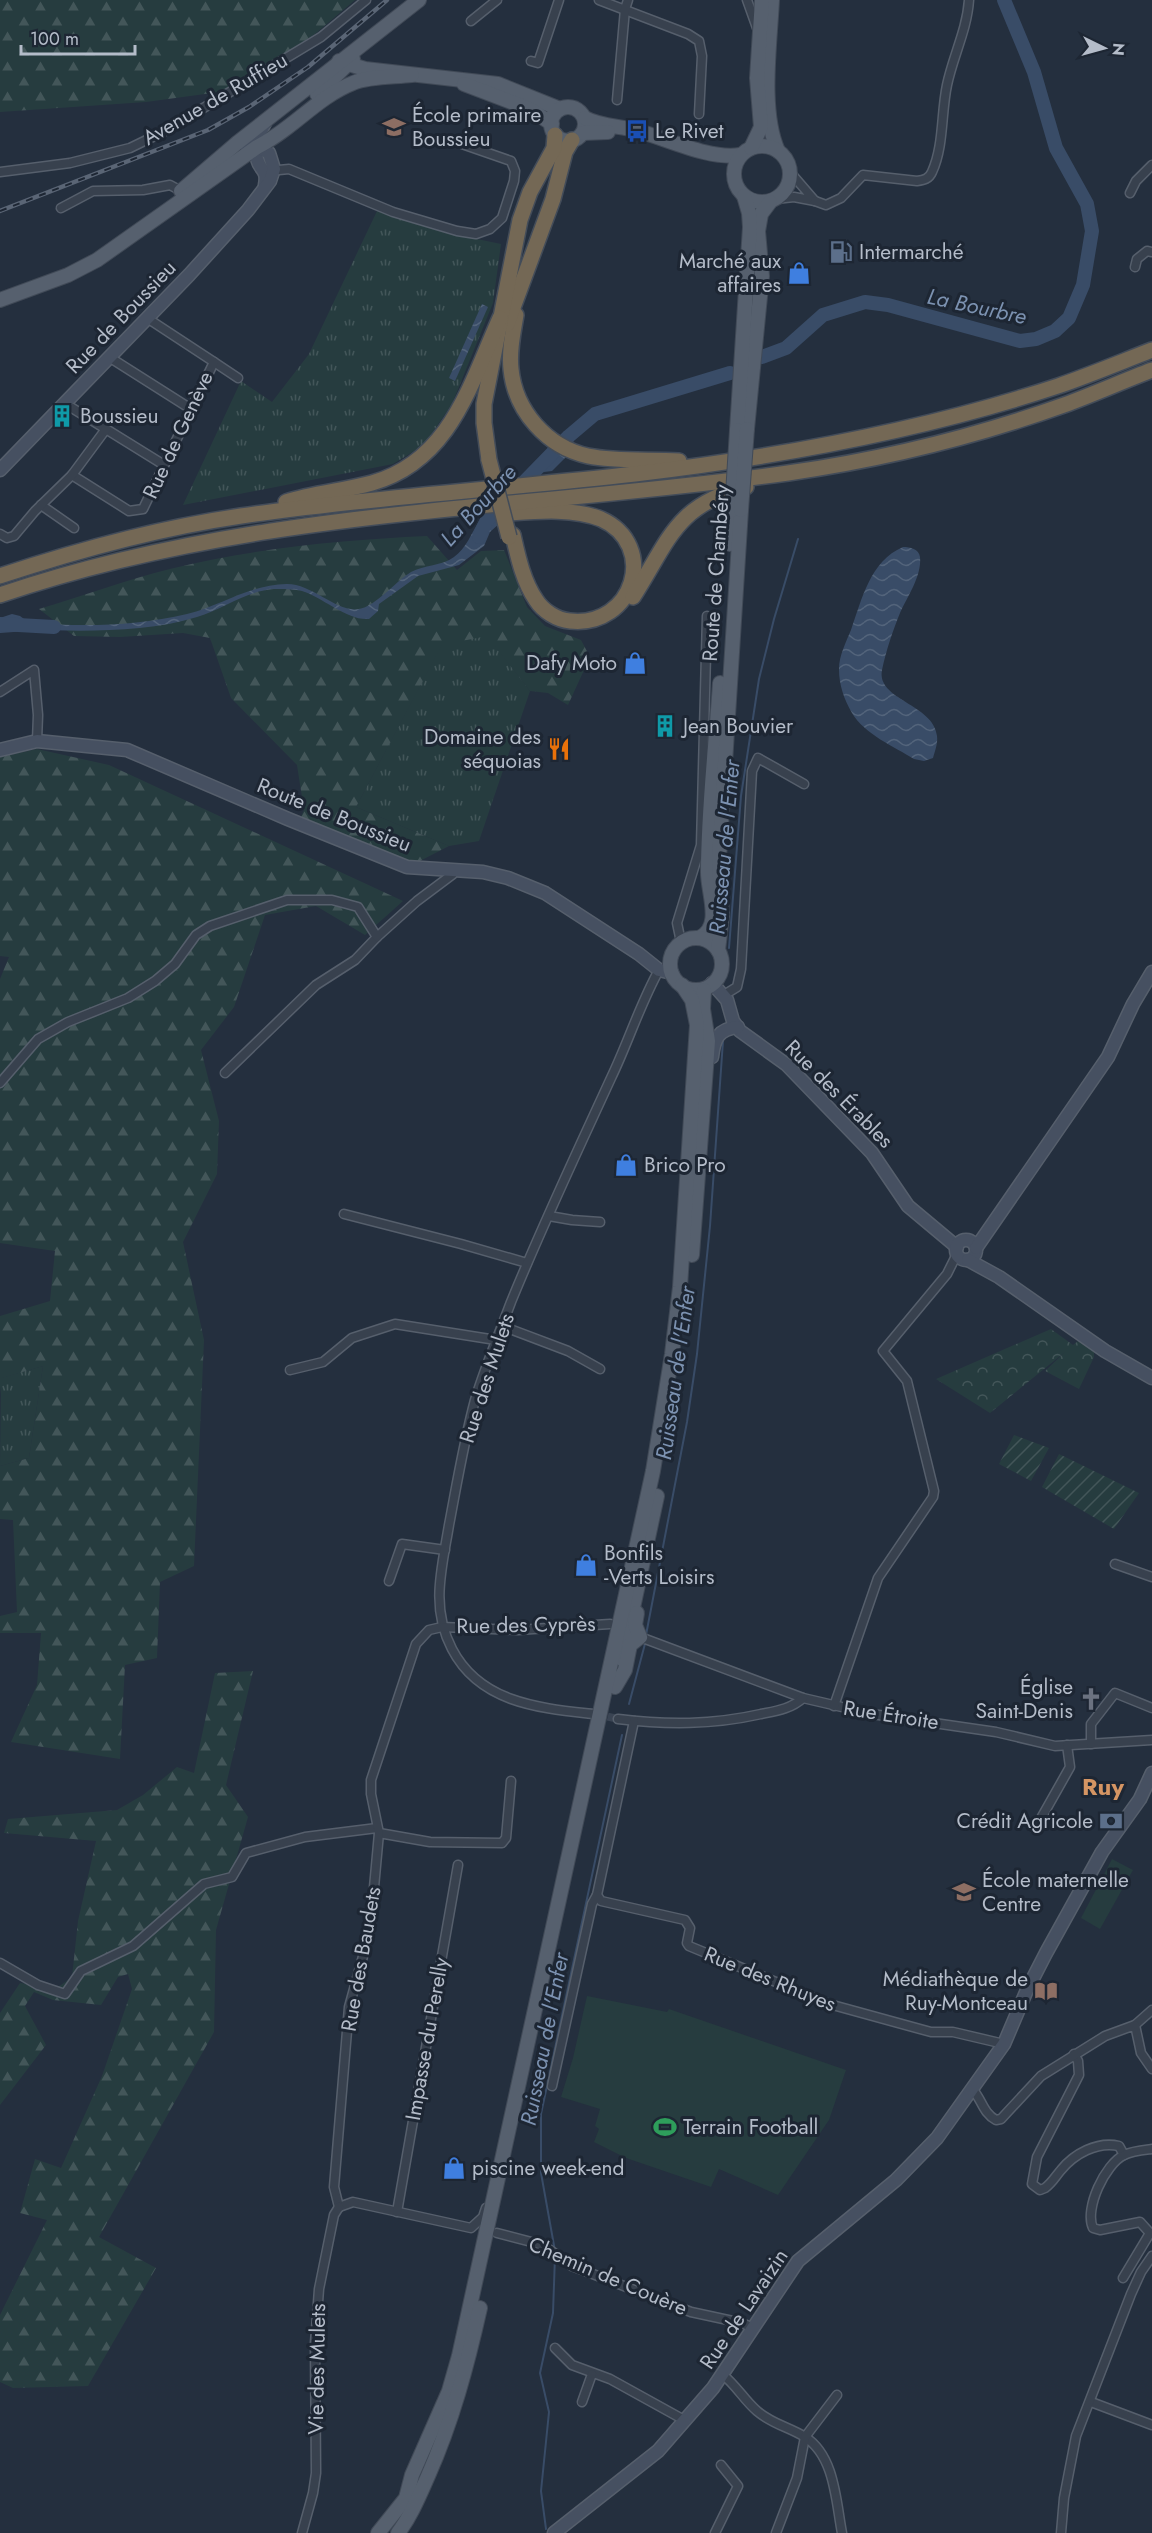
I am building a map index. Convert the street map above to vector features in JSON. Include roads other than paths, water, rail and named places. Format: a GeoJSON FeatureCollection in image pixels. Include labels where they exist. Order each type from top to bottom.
{"type":"FeatureCollection","features":[{"type":"Feature","properties":{"kind":"highway"},"geometry":{"type":"LineString","coordinates":[[554,129],[551,155],[530,192],[520,220],[484,404],[484,423],[491,459],[522,586],[535,607],[557,625],[572,629],[589,629],[606,623],[626,606],[670,536],[691,511],[709,499],[758,485],[790,472]]}},
{"type":"Feature","properties":{"kind":"highway"},"geometry":{"type":"LineString","coordinates":[[580,130],[565,152],[553,199],[517,301],[510,353],[514,387],[533,422],[553,441],[573,451],[607,459],[721,462]]}},
{"type":"Feature","properties":{"kind":"highway"},"geometry":{"type":"LineString","coordinates":[[491,459],[489,398],[512,307],[517,301]]}},
{"type":"Feature","properties":{"kind":"highway"},"geometry":{"type":"LineString","coordinates":[[238,517],[292,500],[371,483],[393,476],[415,464],[442,438],[459,410],[500,318]]}},
{"type":"Feature","properties":{"kind":"highway"},"geometry":{"type":"LineString","coordinates":[[0,576],[111,543],[238,517],[721,462],[874,435],[951,417],[1059,385],[1152,350]]}},
{"type":"Feature","properties":{"kind":"highway"},"geometry":{"type":"LineString","coordinates":[[0,595],[82,569],[206,541],[286,528],[446,510],[521,508],[790,472],[876,456],[966,434],[1063,405],[1152,370]]}},
{"type":"Feature","properties":{"kind":"highway"},"geometry":{"type":"LineString","coordinates":[[511,536],[527,584],[537,602],[548,613],[563,621],[594,621],[617,607],[632,583],[633,564],[630,549],[620,533],[609,523],[595,517],[572,513],[521,508]]}},
{"type":"Feature","properties":{"kind":"main road"},"geometry":{"type":"LineString","coordinates":[[257,154],[345,63],[419,0]]}},
{"type":"Feature","properties":{"kind":"main road"},"geometry":{"type":"LineString","coordinates":[[762,0],[757,100],[761,127],[759,136],[736,161],[733,175],[736,187],[751,201],[773,200],[784,192],[789,183],[790,172],[784,156],[778,150],[769,119],[772,0]]}},
{"type":"Feature","properties":{"kind":"main road"},"geometry":{"type":"LineString","coordinates":[[345,63],[365,69],[498,84],[560,109]]}},
{"type":"Feature","properties":{"kind":"main road"},"geometry":{"type":"LineString","coordinates":[[0,300],[68,275],[97,260],[185,194],[237,143],[345,63]]}},
{"type":"Feature","properties":{"kind":"main road"},"geometry":{"type":"LineString","coordinates":[[185,194],[257,154],[334,92],[355,81],[412,75]]}},
{"type":"Feature","properties":{"kind":"main road"},"geometry":{"type":"LineString","coordinates":[[451,79],[530,110],[566,141],[580,130],[626,135],[718,163],[733,175]]}},
{"type":"Feature","properties":{"kind":"main road"},"geometry":{"type":"LineString","coordinates":[[554,129],[555,113],[560,109],[572,107],[577,109],[580,130]]}},
{"type":"Feature","properties":{"kind":"main road"},"geometry":{"type":"LineString","coordinates":[[580,130],[727,156],[765,146],[778,150]]}},
{"type":"Feature","properties":{"kind":"main road","name":"Route de Chambéry"},"geometry":{"type":"LineString","coordinates":[[718,950],[722,915],[719,858],[742,429],[750,227],[744,196]]}},
{"type":"Feature","properties":{"kind":"main road","name":"Route de Chambéry"},"geometry":{"type":"LineString","coordinates":[[742,429],[762,276],[758,231],[761,214],[773,200]]}},
{"type":"Feature","properties":{"kind":"main road","name":"Route de Chambéry"},"geometry":{"type":"LineString","coordinates":[[699,938],[708,930],[713,916],[708,888],[708,854],[737,510]]}},
{"type":"Feature","properties":{"kind":"main road"},"geometry":{"type":"LineString","coordinates":[[398,2533],[415,2506],[456,2405],[469,2359],[665,1454],[681,1356],[698,1200],[708,1041],[703,1009],[708,987],[719,974],[721,966],[718,950],[709,942],[699,938],[681,942],[672,952],[665,972],[689,990],[708,987]]}},
{"type":"Feature","properties":{"kind":"main road"},"geometry":{"type":"LineString","coordinates":[[378,2533],[406,2498],[412,2475],[449,2391],[459,2356],[501,2172],[624,1598],[642,1525],[662,1421],[680,1287],[697,1041],[692,1000],[682,986]]}},
{"type":"Feature","properties":{"kind":"main road"},"geometry":{"type":"LineString","coordinates":[[615,1687],[625,1670],[630,1645],[646,1639],[635,1625],[638,1587]]}},
{"type":"Feature","properties":{"kind":"street","name":"Avenue de Ruffieu"},"geometry":{"type":"LineString","coordinates":[[0,172],[70,163],[130,148],[167,130],[321,37],[366,0]]}},
{"type":"Feature","properties":{"kind":"street"},"geometry":{"type":"LineString","coordinates":[[471,21],[496,0]]}},
{"type":"Feature","properties":{"kind":"street"},"geometry":{"type":"LineString","coordinates":[[531,61],[538,63],[559,0]]}},
{"type":"Feature","properties":{"kind":"street"},"geometry":{"type":"LineString","coordinates":[[599,0],[625,3],[699,41],[702,56],[699,114]]}},
{"type":"Feature","properties":{"kind":"street"},"geometry":{"type":"LineString","coordinates":[[747,0],[760,35]]}},
{"type":"Feature","properties":{"kind":"street"},"geometry":{"type":"LineString","coordinates":[[773,200],[794,197],[826,205],[841,198],[863,175],[917,181],[925,180],[931,175],[937,159],[947,86],[963,38],[969,0]]}},
{"type":"Feature","properties":{"kind":"street"},"geometry":{"type":"LineString","coordinates":[[618,100],[625,3]]}},
{"type":"Feature","properties":{"kind":"street"},"geometry":{"type":"LineString","coordinates":[[257,154],[260,133],[267,120]]}},
{"type":"Feature","properties":{"kind":"street"},"geometry":{"type":"LineString","coordinates":[[237,143],[257,154],[270,171],[289,169],[393,212],[476,234],[490,229],[502,218],[515,171],[511,161],[462,144]]}},
{"type":"Feature","properties":{"kind":"street"},"geometry":{"type":"LineString","coordinates":[[1130,193],[1136,181],[1152,165]]}},
{"type":"Feature","properties":{"kind":"street","name":"Rue de Boussieu"},"geometry":{"type":"LineString","coordinates":[[0,470],[109,357],[147,314],[233,227],[270,181],[270,171]]}},
{"type":"Feature","properties":{"kind":"street"},"geometry":{"type":"LineString","coordinates":[[790,172],[815,201]]}},
{"type":"Feature","properties":{"kind":"street"},"geometry":{"type":"LineString","coordinates":[[62,208],[93,190],[143,190],[170,185],[185,194]]}},
{"type":"Feature","properties":{"kind":"street"},"geometry":{"type":"LineString","coordinates":[[1135,267],[1137,259],[1147,251],[1152,252]]}},
{"type":"Feature","properties":{"kind":"street","name":"Rue de Genève"},"geometry":{"type":"LineString","coordinates":[[147,314],[238,378]]}},
{"type":"Feature","properties":{"kind":"street"},"geometry":{"type":"LineString","coordinates":[[109,357],[190,410]]}},
{"type":"Feature","properties":{"kind":"street","name":"Rue de Genève"},"geometry":{"type":"LineString","coordinates":[[72,475],[129,511],[143,509],[214,362]]}},
{"type":"Feature","properties":{"kind":"street"},"geometry":{"type":"LineString","coordinates":[[64,403],[164,465]]}},
{"type":"Feature","properties":{"kind":"street"},"geometry":{"type":"LineString","coordinates":[[0,534],[7,538],[14,536],[72,475],[106,429]]}},
{"type":"Feature","properties":{"kind":"street"},"geometry":{"type":"LineString","coordinates":[[41,505],[74,528]]}},
{"type":"Feature","properties":{"kind":"street"},"geometry":{"type":"LineString","coordinates":[[681,942],[677,923],[701,845],[707,616]]}},
{"type":"Feature","properties":{"kind":"street"},"geometry":{"type":"LineString","coordinates":[[0,692],[34,670],[38,715],[37,741]]}},
{"type":"Feature","properties":{"kind":"street","name":"Route de Boussieu"},"geometry":{"type":"LineString","coordinates":[[0,750],[37,741],[127,750],[407,867],[424,870],[454,869],[483,872],[508,878],[544,893],[665,972]]}},
{"type":"Feature","properties":{"kind":"street"},"geometry":{"type":"LineString","coordinates":[[724,995],[737,987],[741,969],[752,771],[758,758],[804,784]]}},
{"type":"Feature","properties":{"kind":"street"},"geometry":{"type":"LineString","coordinates":[[225,1073],[316,984],[355,960],[417,901],[453,874],[454,869]]}},
{"type":"Feature","properties":{"kind":"street"},"geometry":{"type":"LineString","coordinates":[[0,1083],[38,1039],[68,1022],[128,998],[155,981],[175,964],[196,935],[210,926],[287,900],[306,898],[346,902],[358,907],[377,937]]}},
{"type":"Feature","properties":{"kind":"street","name":"Rue des Mulets"},"geometry":{"type":"LineString","coordinates":[[593,1714],[531,1706],[494,1692],[466,1669],[452,1650],[442,1627],[438,1589],[458,1473],[476,1399],[496,1340],[527,1263],[665,972]]}},
{"type":"Feature","properties":{"kind":"street"},"geometry":{"type":"LineString","coordinates":[[834,1706],[878,1578],[933,1497],[933,1484],[910,1391],[900,1370],[883,1352],[966,1250],[991,1225],[1108,1057],[1133,1004],[1152,972]]}},
{"type":"Feature","properties":{"kind":"street","name":"Rue des Érables"},"geometry":{"type":"LineString","coordinates":[[708,987],[724,995],[733,1021],[738,1027],[794,1071],[877,1158],[908,1206],[924,1221],[1105,1351],[1152,1378]]}},
{"type":"Feature","properties":{"kind":"street"},"geometry":{"type":"LineString","coordinates":[[705,1100],[713,1046],[719,1033],[727,1028],[738,1027]]}},
{"type":"Feature","properties":{"kind":"street"},"geometry":{"type":"LineString","coordinates":[[344,1214],[527,1263]]}},
{"type":"Feature","properties":{"kind":"street"},"geometry":{"type":"LineString","coordinates":[[549,1216],[600,1222]]}},
{"type":"Feature","properties":{"kind":"street"},"geometry":{"type":"LineString","coordinates":[[290,1370],[323,1362],[352,1338],[395,1324],[496,1340]]}},
{"type":"Feature","properties":{"kind":"street"},"geometry":{"type":"LineString","coordinates":[[502,1326],[568,1351],[600,1369]]}},
{"type":"Feature","properties":{"kind":"street"},"geometry":{"type":"LineString","coordinates":[[389,1581],[402,1544],[445,1550]]}},
{"type":"Feature","properties":{"kind":"street"},"geometry":{"type":"LineString","coordinates":[[1115,1564],[1152,1577]]}},
{"type":"Feature","properties":{"kind":"street","name":"Rue des Cyprès"},"geometry":{"type":"LineString","coordinates":[[616,1641],[610,1623],[624,1598]]}},
{"type":"Feature","properties":{"kind":"street","name":"Rue des Cyprès"},"geometry":{"type":"LineString","coordinates":[[442,1627],[518,1630],[610,1623]]}},
{"type":"Feature","properties":{"kind":"street","name":"Rue des Baudets"},"geometry":{"type":"LineString","coordinates":[[339,2207],[334,2187],[349,2007],[370,1931],[378,1830],[371,1794],[371,1780],[416,1644],[429,1630],[442,1627]]}},
{"type":"Feature","properties":{"kind":"street","name":"Rue Étroite"},"geometry":{"type":"LineString","coordinates":[[646,1639],[803,1698],[834,1706],[890,1717],[996,1731],[1055,1746],[1152,1740]]}},
{"type":"Feature","properties":{"kind":"street"},"geometry":{"type":"LineString","coordinates":[[1091,1744],[1091,1724],[1115,1693],[1152,1708]]}},
{"type":"Feature","properties":{"kind":"street"},"geometry":{"type":"LineString","coordinates":[[618,1719],[686,1724],[717,1722],[789,1707],[803,1698]]}},
{"type":"Feature","properties":{"kind":"street"},"geometry":{"type":"LineString","coordinates":[[552,2086],[592,1904],[597,1895],[634,1721]]}},
{"type":"Feature","properties":{"kind":"street"},"geometry":{"type":"LineString","coordinates":[[1035,1829],[1070,1767],[1067,1745]]}},
{"type":"Feature","properties":{"kind":"street","name":"Rue de Lavaizin"},"geometry":{"type":"LineString","coordinates":[[555,2533],[643,2464],[686,2421],[722,2374],[798,2261],[897,2180],[937,2138],[1004,2044],[1046,1953],[1102,1852],[1140,1799],[1152,1773]]}},
{"type":"Feature","properties":{"kind":"street"},"geometry":{"type":"LineString","coordinates":[[0,1963],[38,1984],[65,1994],[81,1971],[133,1946],[204,1884],[232,1877],[246,1853],[305,1837],[378,1830],[430,1842],[502,1842],[506,1838],[511,1781]]}},
{"type":"Feature","properties":{"kind":"street","name":"Impasse du Perelly"},"geometry":{"type":"LineString","coordinates":[[397,2212],[458,1865]]}},
{"type":"Feature","properties":{"kind":"street","name":"Rue des Rhuyes"},"geometry":{"type":"LineString","coordinates":[[597,1895],[601,1901],[685,1920],[690,1928],[687,1943],[689,1947],[820,2001],[931,2031],[953,2032],[1004,2044]]}},
{"type":"Feature","properties":{"kind":"street"},"geometry":{"type":"LineString","coordinates":[[973,2090],[980,2097],[987,2114],[996,2120],[1002,2119],[1041,2076],[1105,2036],[1135,2025],[1152,2010]]}},
{"type":"Feature","properties":{"kind":"street"},"geometry":{"type":"LineString","coordinates":[[1135,2025],[1141,2053],[1152,2068]]}},
{"type":"Feature","properties":{"kind":"street"},"geometry":{"type":"LineString","coordinates":[[1074,2054],[1078,2061],[1079,2075],[1037,2157],[1032,2184],[1040,2190],[1045,2188],[1077,2156],[1094,2147],[1109,2144],[1119,2146],[1124,2155]]}},
{"type":"Feature","properties":{"kind":"street"},"geometry":{"type":"LineString","coordinates":[[1123,2278],[1150,2233],[1140,2222],[1100,2230],[1093,2228],[1089,2221],[1099,2186],[1124,2155],[1152,2149]]}},
{"type":"Feature","properties":{"kind":"street"},"geometry":{"type":"LineString","coordinates":[[339,2207],[353,2202],[471,2228],[483,2217],[501,2172]]}},
{"type":"Feature","properties":{"kind":"street","name":"Vie des Mulets"},"geometry":{"type":"LineString","coordinates":[[302,2533],[316,2473],[315,2343],[319,2289],[334,2215],[339,2207]]}},
{"type":"Feature","properties":{"kind":"street","name":"Chemin de Couère"},"geometry":{"type":"LineString","coordinates":[[497,2233],[543,2245],[572,2266],[691,2312],[742,2323],[753,2328]]}},
{"type":"Feature","properties":{"kind":"street"},"geometry":{"type":"LineString","coordinates":[[1060,2533],[1076,2436],[1131,2294],[1141,2272],[1152,2256]]}},
{"type":"Feature","properties":{"kind":"street"},"geometry":{"type":"LineString","coordinates":[[555,2348],[572,2366],[610,2379],[686,2421]]}},
{"type":"Feature","properties":{"kind":"street"},"geometry":{"type":"LineString","coordinates":[[582,2402],[592,2374]]}},
{"type":"Feature","properties":{"kind":"street"},"geometry":{"type":"LineString","coordinates":[[722,2374],[736,2386],[756,2410],[777,2425],[805,2437],[826,2459],[842,2533]]}},
{"type":"Feature","properties":{"kind":"street"},"geometry":{"type":"LineString","coordinates":[[776,2533],[797,2478],[805,2437],[837,2395]]}},
{"type":"Feature","properties":{"kind":"street"},"geometry":{"type":"LineString","coordinates":[[1091,2402],[1152,2425]]}},
{"type":"Feature","properties":{"kind":"street"},"geometry":{"type":"LineString","coordinates":[[715,2533],[738,2486],[721,2465]]}},
{"type":"Feature","properties":{"kind":"water"},"geometry":{"type":"Polygon","coordinates":[[[482,304],[488,307],[455,381],[449,378],[482,304]]]}},
{"type":"Feature","properties":{"kind":"water"},"geometry":{"type":"Polygon","coordinates":[[[554,446],[569,454],[552,471],[527,474],[554,446]]]}},
{"type":"Feature","properties":{"kind":"water"},"geometry":{"type":"Polygon","coordinates":[[[500,519],[501,522],[490,532],[484,546],[459,565],[418,576],[379,604],[378,611],[369,619],[361,619],[344,613],[302,591],[274,589],[254,593],[207,614],[157,626],[115,630],[32,630],[36,626],[33,623],[110,624],[168,618],[200,610],[260,588],[287,584],[306,588],[342,607],[359,609],[372,604],[411,572],[454,557],[465,545],[479,521],[500,519]]]}},
{"type":"Feature","properties":{"kind":"water"},"geometry":{"type":"Polygon","coordinates":[[[903,547],[918,552],[919,572],[900,613],[882,670],[883,680],[888,688],[926,716],[934,725],[937,741],[933,758],[924,761],[914,759],[880,739],[857,721],[844,697],[839,675],[841,654],[869,582],[882,562],[903,547]]]}},
{"type":"Feature","properties":{"kind":"water"},"geometry":{"type":"Polygon","coordinates":[[[12,614],[28,622],[27,631],[0,633],[0,618],[12,614]]]}},
{"type":"Feature","properties":{"kind":"waterway","name":"La Bourbre"},"geometry":{"type":"LineString","coordinates":[[762,357],[786,348],[823,315],[865,302],[888,305],[1020,341],[1036,339],[1055,331],[1069,318],[1083,285],[1092,231],[1087,204],[1056,148],[1034,72],[1004,0]]}},
{"type":"Feature","properties":{"kind":"waterway","name":"La Bourbre"},"geometry":{"type":"LineString","coordinates":[[479,537],[487,520],[569,436],[595,414],[730,373]]}},
{"type":"Feature","properties":{"kind":"waterway","name":"Ruisseau de l'Enfer"},"geometry":{"type":"LineString","coordinates":[[729,948],[741,796],[759,679],[798,539]]}},
{"type":"Feature","properties":{"kind":"waterway","name":"La Bourbre"},"geometry":{"type":"LineString","coordinates":[[0,624],[54,627]]}},
{"type":"Feature","properties":{"kind":"waterway","name":"Ruisseau de l'Enfer"},"geometry":{"type":"LineString","coordinates":[[646,1635],[687,1422],[697,1354],[710,1226],[723,1041]]}},
{"type":"Feature","properties":{"kind":"waterway","name":"Ruisseau de l'Enfer"},"geometry":{"type":"LineString","coordinates":[[629,1704],[646,1640]]}},
{"type":"Feature","properties":{"kind":"waterway","name":"Ruisseau de l'Enfer"},"geometry":{"type":"LineString","coordinates":[[555,2251],[541,2173],[541,2114],[622,1735]]}},
{"type":"Feature","properties":{"kind":"waterway","name":"Ruisseau de l'Enfer"},"geometry":{"type":"LineString","coordinates":[[546,2529],[541,2491],[549,2412],[540,2373],[553,2313],[555,2256]]}},
{"type":"Feature","properties":{"kind":"tunnel"},"geometry":{"type":"LineString","coordinates":[[596,1714],[618,1719]]}},
{"type":"Feature","properties":{"kind":"railway"},"geometry":{"type":"LineString","coordinates":[[0,211],[208,130],[249,107],[308,67],[387,0]]}},
{"type":"Feature","properties":{"kind":"place","name":"École primaire Boussieu"},"geometry":{"type":"Point","coordinates":[394,127]}},
{"type":"Feature","properties":{"kind":"place","name":"Le Rivet"},"geometry":{"type":"Point","coordinates":[637,131]}},
{"type":"Feature","properties":{"kind":"place","name":"Intermarché"},"geometry":{"type":"Point","coordinates":[841,252]}},
{"type":"Feature","properties":{"kind":"place","name":"Marché aux affaires"},"geometry":{"type":"Point","coordinates":[799,273]}},
{"type":"Feature","properties":{"kind":"place","name":"Boussieu"},"geometry":{"type":"Point","coordinates":[62,416]}},
{"type":"Feature","properties":{"kind":"place","name":"Dafy Moto"},"geometry":{"type":"Point","coordinates":[635,663]}},
{"type":"Feature","properties":{"kind":"place","name":"Jean Bouvier"},"geometry":{"type":"Point","coordinates":[665,726]}},
{"type":"Feature","properties":{"kind":"place","name":"Domaine des séquoias"},"geometry":{"type":"Point","coordinates":[559,749]}},
{"type":"Feature","properties":{"kind":"place","name":"Brico Pro"},"geometry":{"type":"Point","coordinates":[626,1165]}},
{"type":"Feature","properties":{"kind":"place","name":"Bonfils -Verts Loisirs"},"geometry":{"type":"Point","coordinates":[586,1565]}},
{"type":"Feature","properties":{"kind":"place","name":"Église Saint-Denis"},"geometry":{"type":"Point","coordinates":[1091,1699]}},
{"type":"Feature","properties":{"kind":"place","name":"Crédit Agricole"},"geometry":{"type":"Point","coordinates":[1111,1821]}},
{"type":"Feature","properties":{"kind":"place","name":"École maternelle Centre"},"geometry":{"type":"Point","coordinates":[964,1892]}},
{"type":"Feature","properties":{"kind":"place","name":"Médiathèque de Ruy-Montceau"},"geometry":{"type":"Point","coordinates":[1046,1991]}},
{"type":"Feature","properties":{"kind":"place","name":"Terrain Football"},"geometry":{"type":"Point","coordinates":[665,2127]}},
{"type":"Feature","properties":{"kind":"place","name":"piscine week-end"},"geometry":{"type":"Point","coordinates":[454,2168]}},
{"type":"Feature","properties":{"kind":"district","name":"Ruy"},"geometry":{"type":"Point","coordinates":[1103,1787]}}]}
